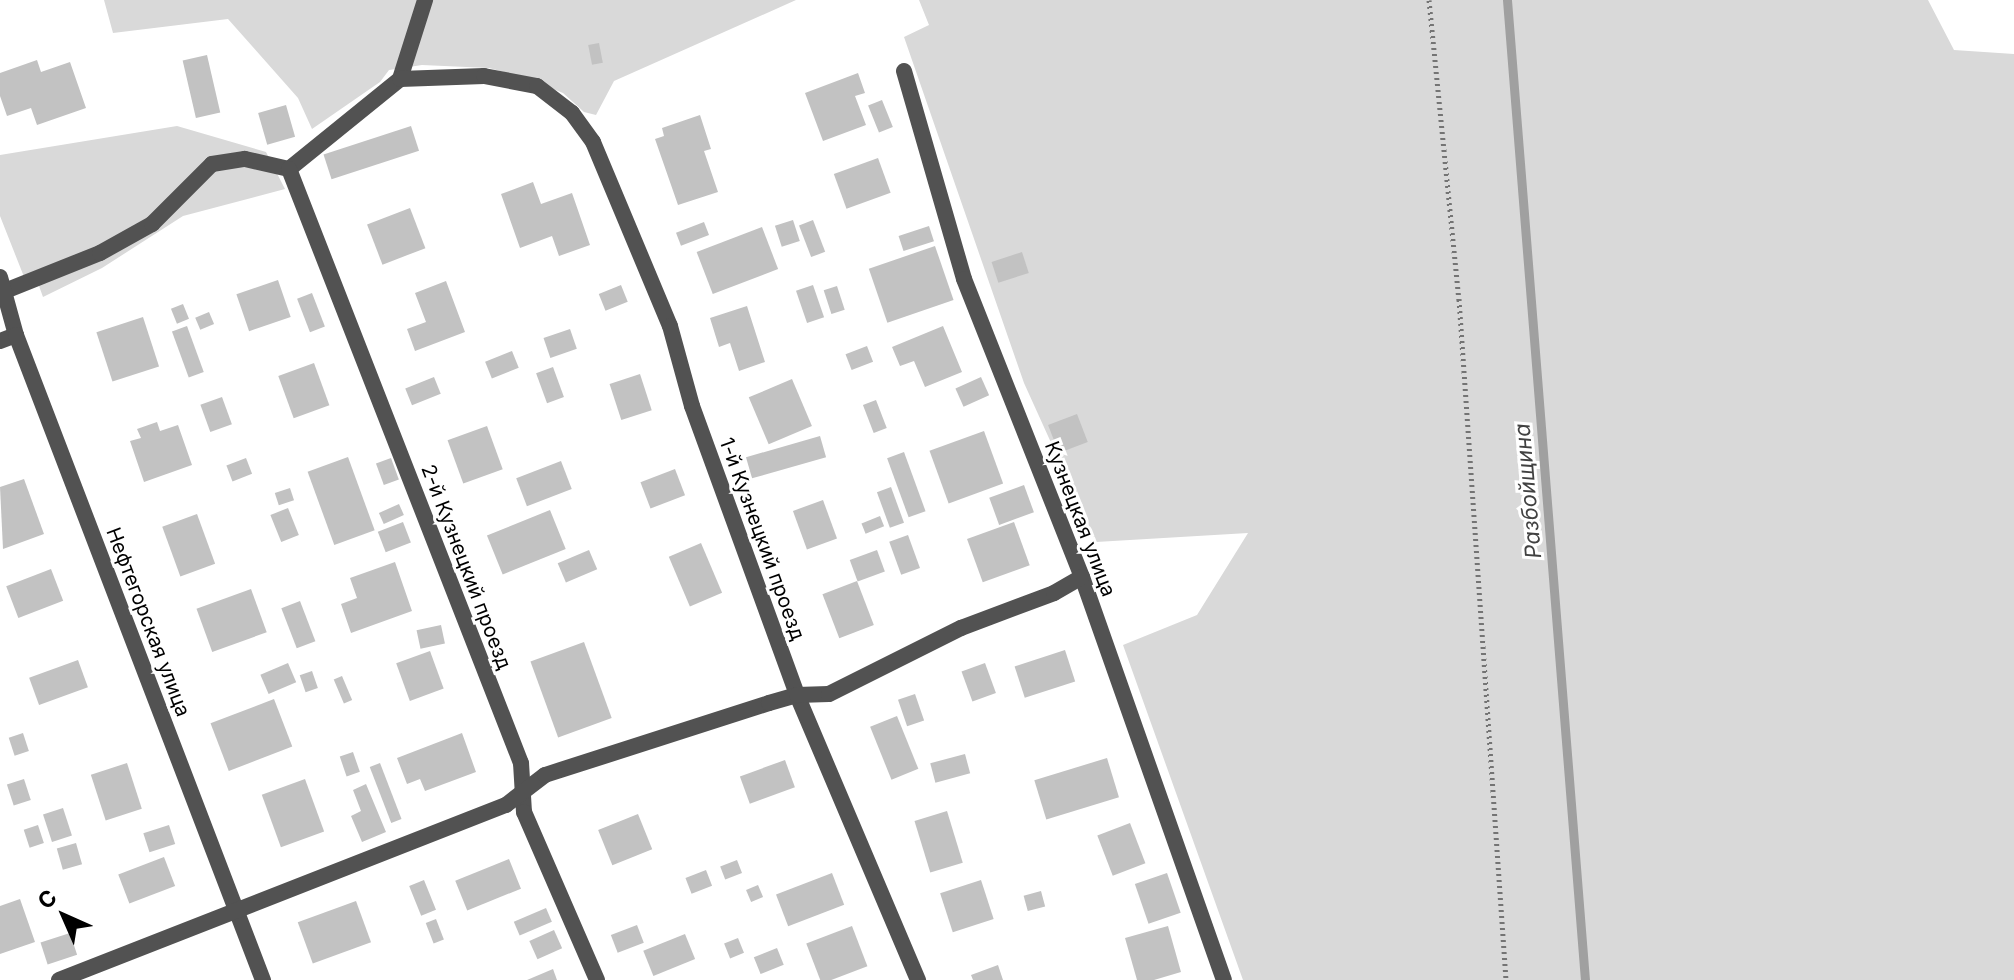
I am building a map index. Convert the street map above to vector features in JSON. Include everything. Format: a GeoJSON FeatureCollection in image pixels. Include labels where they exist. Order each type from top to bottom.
{"type":"FeatureCollection","features":[{"type":"Feature","properties":{"kind":"street"},"geometry":{"type":"LineString","coordinates":[[3,284],[100,253],[152,224],[212,164],[245,159],[289,169],[400,79],[425,0]]}},
{"type":"Feature","properties":{"kind":"street","name":"Кузнецкая улица"},"geometry":{"type":"LineString","coordinates":[[904,71],[964,279],[1082,577],[1224,980]]}},
{"type":"Feature","properties":{"kind":"street","name":"1-й Кузнецкий проезд"},"geometry":{"type":"LineString","coordinates":[[400,79],[484,76],[537,86],[572,113],[593,142],[670,326],[692,406],[797,695],[918,980]]}},
{"type":"Feature","properties":{"kind":"street","name":"2-й Кузнецкий проезд"},"geometry":{"type":"LineString","coordinates":[[289,169],[521,763],[524,812],[597,980]]}},
{"type":"Feature","properties":{"kind":"street","name":"Нефтегорская улица"},"geometry":{"type":"LineString","coordinates":[[3,284],[8,338],[263,980]]}},
{"type":"Feature","properties":{"kind":"street"},"geometry":{"type":"LineString","coordinates":[[59,980],[506,805],[545,775],[797,695],[829,694],[961,628],[1054,593],[1082,577]]}},
{"type":"Feature","properties":{"kind":"path"},"geometry":{"type":"LineString","coordinates":[[1429,0],[1459,299],[1506,980]]}},
{"type":"Feature","properties":{"kind":"shaded area"},"geometry":{"type":"Polygon","coordinates":[[[104,0],[796,0],[614,81],[596,115],[584,112],[563,93],[524,77],[489,68],[422,65],[389,70],[380,82],[312,129],[298,98],[228,19],[113,33],[104,0]]]}},
{"type":"Feature","properties":{"kind":"shaded area"},"geometry":{"type":"Polygon","coordinates":[[[919,0],[1928,0],[1954,50],[2014,54],[2014,980],[1243,980],[1123,645],[1197,615],[1248,533],[1096,542],[1024,383],[904,37],[929,25],[919,0]]]}},
{"type":"Feature","properties":{"kind":"shaded area"},"geometry":{"type":"Polygon","coordinates":[[[177,126],[266,152],[285,189],[183,216],[102,268],[43,297],[39,286],[28,287],[0,216],[0,155],[177,126]]]}},
{"type":"Feature","properties":{"kind":"building"},"geometry":{"type":"Polygon","coordinates":[[[599,43],[603,63],[592,65],[588,45],[599,43]]]}},
{"type":"Feature","properties":{"kind":"building"},"geometry":{"type":"Polygon","coordinates":[[[207,55],[220,112],[196,118],[183,61],[207,55]]]}},
{"type":"Feature","properties":{"kind":"building"},"geometry":{"type":"Polygon","coordinates":[[[37,60],[41,72],[70,62],[86,108],[37,125],[31,108],[7,116],[0,96],[0,73],[37,60]]]}},
{"type":"Feature","properties":{"kind":"building"},"geometry":{"type":"Polygon","coordinates":[[[858,73],[865,93],[855,96],[866,125],[823,141],[805,93],[858,73]]]}},
{"type":"Feature","properties":{"kind":"building"},"geometry":{"type":"Polygon","coordinates":[[[882,100],[893,127],[879,133],[868,106],[882,100]]]}},
{"type":"Feature","properties":{"kind":"building"},"geometry":{"type":"Polygon","coordinates":[[[286,105],[295,137],[267,145],[258,113],[286,105]]]}},
{"type":"Feature","properties":{"kind":"building"},"geometry":{"type":"Polygon","coordinates":[[[700,115],[711,149],[704,151],[718,192],[678,205],[655,139],[664,136],[662,128],[700,115]]]}},
{"type":"Feature","properties":{"kind":"building"},"geometry":{"type":"Polygon","coordinates":[[[411,126],[419,151],[332,179],[324,154],[411,126]]]}},
{"type":"Feature","properties":{"kind":"building"},"geometry":{"type":"Polygon","coordinates":[[[878,158],[891,193],[846,209],[834,174],[878,158]]]}},
{"type":"Feature","properties":{"kind":"building"},"geometry":{"type":"Polygon","coordinates":[[[533,182],[541,204],[572,193],[590,245],[559,256],[552,236],[520,248],[501,194],[533,182]]]}},
{"type":"Feature","properties":{"kind":"building"},"geometry":{"type":"Polygon","coordinates":[[[410,208],[425,248],[382,265],[367,224],[410,208]]]}},
{"type":"Feature","properties":{"kind":"building"},"geometry":{"type":"Polygon","coordinates":[[[793,220],[800,241],[782,247],[775,226],[793,220]]]}},
{"type":"Feature","properties":{"kind":"building"},"geometry":{"type":"Polygon","coordinates":[[[813,220],[825,252],[811,257],[799,225],[813,220]]]}},
{"type":"Feature","properties":{"kind":"building"},"geometry":{"type":"Polygon","coordinates":[[[704,222],[709,235],[681,246],[676,233],[704,222]]]}},
{"type":"Feature","properties":{"kind":"building"},"geometry":{"type":"Polygon","coordinates":[[[929,226],[934,241],[904,251],[899,236],[929,226]]]}},
{"type":"Feature","properties":{"kind":"building"},"geometry":{"type":"Polygon","coordinates":[[[762,227],[778,269],[713,294],[697,252],[762,227]]]}},
{"type":"Feature","properties":{"kind":"building"},"geometry":{"type":"Polygon","coordinates":[[[935,246],[954,300],[887,323],[869,269],[935,246]]]}},
{"type":"Feature","properties":{"kind":"building"},"geometry":{"type":"Polygon","coordinates":[[[1022,252],[1029,273],[998,283],[992,262],[1022,252]]]}},
{"type":"Feature","properties":{"kind":"building"},"geometry":{"type":"Polygon","coordinates":[[[278,280],[291,317],[249,331],[236,294],[278,280]]]}},
{"type":"Feature","properties":{"kind":"building"},"geometry":{"type":"Polygon","coordinates":[[[446,281],[465,332],[415,351],[407,329],[426,322],[415,293],[446,281]]]}},
{"type":"Feature","properties":{"kind":"building"},"geometry":{"type":"Polygon","coordinates":[[[621,285],[628,302],[605,311],[599,294],[621,285]]]}},
{"type":"Feature","properties":{"kind":"building"},"geometry":{"type":"Polygon","coordinates":[[[813,285],[824,317],[807,323],[796,291],[813,285]]]}},
{"type":"Feature","properties":{"kind":"building"},"geometry":{"type":"Polygon","coordinates":[[[837,286],[845,310],[831,314],[824,290],[837,286]]]}},
{"type":"Feature","properties":{"kind":"building"},"geometry":{"type":"Polygon","coordinates":[[[312,293],[325,327],[310,332],[297,299],[312,293]]]}},
{"type":"Feature","properties":{"kind":"building"},"geometry":{"type":"Polygon","coordinates":[[[183,304],[189,319],[177,324],[171,309],[183,304]]]}},
{"type":"Feature","properties":{"kind":"building"},"geometry":{"type":"Polygon","coordinates":[[[747,306],[765,362],[739,371],[730,343],[719,347],[710,318],[747,306]]]}},
{"type":"Feature","properties":{"kind":"building"},"geometry":{"type":"Polygon","coordinates":[[[209,312],[214,324],[200,330],[195,318],[209,312]]]}},
{"type":"Feature","properties":{"kind":"building"},"geometry":{"type":"Polygon","coordinates":[[[143,317],[159,366],[112,382],[96,332],[143,317]]]}},
{"type":"Feature","properties":{"kind":"building"},"geometry":{"type":"Polygon","coordinates":[[[187,326],[204,372],[189,378],[172,331],[187,326]]]}},
{"type":"Feature","properties":{"kind":"building"},"geometry":{"type":"Polygon","coordinates":[[[943,326],[962,372],[925,387],[914,361],[900,366],[892,347],[943,326]]]}},
{"type":"Feature","properties":{"kind":"building"},"geometry":{"type":"Polygon","coordinates":[[[570,329],[577,349],[550,358],[544,338],[570,329]]]}},
{"type":"Feature","properties":{"kind":"building"},"geometry":{"type":"Polygon","coordinates":[[[867,346],[873,362],[852,370],[846,354],[867,346]]]}},
{"type":"Feature","properties":{"kind":"building"},"geometry":{"type":"Polygon","coordinates":[[[512,351],[519,368],[492,379],[485,362],[512,351]]]}},
{"type":"Feature","properties":{"kind":"building"},"geometry":{"type":"Polygon","coordinates":[[[314,363],[329,405],[294,418],[278,376],[314,363]]]}},
{"type":"Feature","properties":{"kind":"building"},"geometry":{"type":"Polygon","coordinates":[[[553,367],[564,397],[547,403],[536,373],[553,367]]]}},
{"type":"Feature","properties":{"kind":"building"},"geometry":{"type":"Polygon","coordinates":[[[640,374],[652,410],[621,420],[610,384],[640,374]]]}},
{"type":"Feature","properties":{"kind":"building"},"geometry":{"type":"Polygon","coordinates":[[[434,377],[441,394],[412,405],[405,389],[434,377]]]}},
{"type":"Feature","properties":{"kind":"building"},"geometry":{"type":"Polygon","coordinates":[[[981,377],[989,395],[964,407],[955,388],[981,377]]]}},
{"type":"Feature","properties":{"kind":"building"},"geometry":{"type":"Polygon","coordinates":[[[792,379],[812,426],[769,444],[749,397],[792,379]]]}},
{"type":"Feature","properties":{"kind":"building"},"geometry":{"type":"Polygon","coordinates":[[[222,397],[232,424],[210,432],[200,405],[222,397]]]}},
{"type":"Feature","properties":{"kind":"building"},"geometry":{"type":"Polygon","coordinates":[[[876,400],[887,428],[874,433],[863,405],[876,400]]]}},
{"type":"Feature","properties":{"kind":"building"},"geometry":{"type":"Polygon","coordinates":[[[1077,414],[1088,442],[1059,453],[1048,425],[1077,414]]]}},
{"type":"Feature","properties":{"kind":"building"},"geometry":{"type":"Polygon","coordinates":[[[157,422],[160,431],[178,425],[192,465],[144,482],[130,441],[141,438],[137,429],[157,422]]]}},
{"type":"Feature","properties":{"kind":"building"},"geometry":{"type":"Polygon","coordinates":[[[487,426],[503,469],[463,484],[448,440],[487,426]]]}},
{"type":"Feature","properties":{"kind":"building"},"geometry":{"type":"Polygon","coordinates":[[[984,431],[1003,484],[949,503],[929,451],[984,431]]]}},
{"type":"Feature","properties":{"kind":"building"},"geometry":{"type":"Polygon","coordinates":[[[820,436],[826,457],[752,478],[746,457],[820,436]]]}},
{"type":"Feature","properties":{"kind":"building"},"geometry":{"type":"Polygon","coordinates":[[[904,452],[926,511],[909,517],[887,458],[904,452]]]}},
{"type":"Feature","properties":{"kind":"building"},"geometry":{"type":"Polygon","coordinates":[[[348,457],[375,530],[334,545],[308,472],[348,457]]]}},
{"type":"Feature","properties":{"kind":"building"},"geometry":{"type":"Polygon","coordinates":[[[246,458],[252,474],[232,481],[226,466],[246,458]]]}},
{"type":"Feature","properties":{"kind":"building"},"geometry":{"type":"Polygon","coordinates":[[[391,458],[399,480],[384,485],[376,463],[391,458]]]}},
{"type":"Feature","properties":{"kind":"building"},"geometry":{"type":"Polygon","coordinates":[[[561,461],[572,489],[527,506],[516,478],[561,461]]]}},
{"type":"Feature","properties":{"kind":"building"},"geometry":{"type":"Polygon","coordinates":[[[675,469],[685,495],[650,508],[640,482],[675,469]]]}},
{"type":"Feature","properties":{"kind":"building"},"geometry":{"type":"Polygon","coordinates":[[[24,479],[44,534],[3,549],[0,487],[24,479]]]}},
{"type":"Feature","properties":{"kind":"building"},"geometry":{"type":"Polygon","coordinates":[[[1024,485],[1034,512],[999,525],[989,498],[1024,485]]]}},
{"type":"Feature","properties":{"kind":"building"},"geometry":{"type":"Polygon","coordinates":[[[891,487],[904,523],[890,528],[877,492],[891,487]]]}},
{"type":"Feature","properties":{"kind":"building"},"geometry":{"type":"Polygon","coordinates":[[[290,488],[294,500],[279,505],[275,493],[290,488]]]}},
{"type":"Feature","properties":{"kind":"building"},"geometry":{"type":"Polygon","coordinates":[[[823,500],[837,539],[807,549],[793,511],[823,500]]]}},
{"type":"Feature","properties":{"kind":"building"},"geometry":{"type":"Polygon","coordinates":[[[399,504],[404,515],[384,524],[379,513],[399,504]]]}},
{"type":"Feature","properties":{"kind":"building"},"geometry":{"type":"Polygon","coordinates":[[[288,508],[299,535],[281,542],[270,515],[288,508]]]}},
{"type":"Feature","properties":{"kind":"building"},"geometry":{"type":"Polygon","coordinates":[[[550,510],[566,549],[503,574],[487,535],[550,510]]]}},
{"type":"Feature","properties":{"kind":"building"},"geometry":{"type":"Polygon","coordinates":[[[197,514],[215,564],[180,576],[162,527],[197,514]]]}},
{"type":"Feature","properties":{"kind":"building"},"geometry":{"type":"Polygon","coordinates":[[[880,516],[884,526],[866,534],[861,523],[880,516]]]}},
{"type":"Feature","properties":{"kind":"building"},"geometry":{"type":"Polygon","coordinates":[[[403,522],[411,543],[386,552],[378,532],[403,522]]]}},
{"type":"Feature","properties":{"kind":"building"},"geometry":{"type":"Polygon","coordinates":[[[1014,522],[1030,565],[983,582],[967,539],[1014,522]]]}},
{"type":"Feature","properties":{"kind":"building"},"geometry":{"type":"Polygon","coordinates":[[[908,535],[920,568],[901,575],[889,542],[908,535]]]}},
{"type":"Feature","properties":{"kind":"building"},"geometry":{"type":"Polygon","coordinates":[[[701,543],[722,593],[690,606],[669,557],[701,543]]]}},
{"type":"Feature","properties":{"kind":"building"},"geometry":{"type":"Polygon","coordinates":[[[589,550],[597,569],[566,583],[558,563],[589,550]]]}},
{"type":"Feature","properties":{"kind":"building"},"geometry":{"type":"Polygon","coordinates":[[[877,550],[885,572],[858,582],[850,560],[877,550]]]}},
{"type":"Feature","properties":{"kind":"building"},"geometry":{"type":"Polygon","coordinates":[[[395,562],[412,611],[351,633],[341,604],[357,598],[350,578],[395,562]]]}},
{"type":"Feature","properties":{"kind":"building"},"geometry":{"type":"Polygon","coordinates":[[[51,569],[63,601],[18,618],[6,586],[51,569]]]}},
{"type":"Feature","properties":{"kind":"building"},"geometry":{"type":"Polygon","coordinates":[[[857,581],[874,625],[839,638],[822,594],[857,581]]]}},
{"type":"Feature","properties":{"kind":"building"},"geometry":{"type":"Polygon","coordinates":[[[251,589],[267,632],[212,652],[196,609],[251,589]]]}},
{"type":"Feature","properties":{"kind":"building"},"geometry":{"type":"Polygon","coordinates":[[[300,601],[315,641],[297,648],[281,608],[300,601]]]}},
{"type":"Feature","properties":{"kind":"building"},"geometry":{"type":"Polygon","coordinates":[[[441,625],[445,644],[420,649],[417,630],[441,625]]]}},
{"type":"Feature","properties":{"kind":"building"},"geometry":{"type":"Polygon","coordinates":[[[584,642],[612,718],[558,738],[530,661],[584,642]]]}},
{"type":"Feature","properties":{"kind":"building"},"geometry":{"type":"Polygon","coordinates":[[[1065,650],[1075,681],[1025,698],[1015,666],[1065,650]]]}},
{"type":"Feature","properties":{"kind":"building"},"geometry":{"type":"Polygon","coordinates":[[[430,651],[444,689],[410,701],[396,663],[430,651]]]}},
{"type":"Feature","properties":{"kind":"building"},"geometry":{"type":"Polygon","coordinates":[[[78,660],[88,687],[39,705],[29,678],[78,660]]]}},
{"type":"Feature","properties":{"kind":"building"},"geometry":{"type":"Polygon","coordinates":[[[288,663],[296,682],[269,694],[260,675],[288,663]]]}},
{"type":"Feature","properties":{"kind":"building"},"geometry":{"type":"Polygon","coordinates":[[[985,663],[996,693],[972,702],[962,672],[985,663]]]}},
{"type":"Feature","properties":{"kind":"building"},"geometry":{"type":"Polygon","coordinates":[[[312,671],[318,688],[306,692],[300,675],[312,671]]]}},
{"type":"Feature","properties":{"kind":"building"},"geometry":{"type":"Polygon","coordinates":[[[342,676],[352,700],[344,703],[334,680],[342,676]]]}},
{"type":"Feature","properties":{"kind":"building"},"geometry":{"type":"Polygon","coordinates":[[[915,694],[924,720],[907,726],[898,700],[915,694]]]}},
{"type":"Feature","properties":{"kind":"building"},"geometry":{"type":"Polygon","coordinates":[[[274,699],[292,747],[229,771],[211,723],[274,699]]]}},
{"type":"Feature","properties":{"kind":"building"},"geometry":{"type":"Polygon","coordinates":[[[897,716],[918,769],[891,780],[870,727],[897,716]]]}},
{"type":"Feature","properties":{"kind":"building"},"geometry":{"type":"Polygon","coordinates":[[[23,733],[29,751],[15,756],[9,738],[23,733]]]}},
{"type":"Feature","properties":{"kind":"building"},"geometry":{"type":"Polygon","coordinates":[[[462,733],[476,772],[425,791],[420,779],[407,784],[397,758],[462,733]]]}},
{"type":"Feature","properties":{"kind":"building"},"geometry":{"type":"Polygon","coordinates":[[[353,752],[360,772],[347,776],[340,757],[353,752]]]}},
{"type":"Feature","properties":{"kind":"building"},"geometry":{"type":"Polygon","coordinates":[[[965,754],[970,773],[935,783],[930,763],[965,754]]]}},
{"type":"Feature","properties":{"kind":"building"},"geometry":{"type":"Polygon","coordinates":[[[1107,758],[1119,797],[1046,819],[1034,780],[1107,758]]]}},
{"type":"Feature","properties":{"kind":"building"},"geometry":{"type":"Polygon","coordinates":[[[785,760],[795,787],[750,804],[740,776],[785,760]]]}},
{"type":"Feature","properties":{"kind":"building"},"geometry":{"type":"Polygon","coordinates":[[[127,763],[142,809],[106,820],[91,775],[127,763]]]}},
{"type":"Feature","properties":{"kind":"building"},"geometry":{"type":"Polygon","coordinates":[[[380,763],[402,819],[391,823],[370,767],[380,763]]]}},
{"type":"Feature","properties":{"kind":"building"},"geometry":{"type":"Polygon","coordinates":[[[24,779],[31,800],[14,805],[7,785],[24,779]]]}},
{"type":"Feature","properties":{"kind":"building"},"geometry":{"type":"Polygon","coordinates":[[[305,779],[324,832],[281,847],[262,795],[305,779]]]}},
{"type":"Feature","properties":{"kind":"building"},"geometry":{"type":"Polygon","coordinates":[[[366,784],[386,832],[362,842],[351,816],[361,811],[353,790],[366,784]]]}},
{"type":"Feature","properties":{"kind":"building"},"geometry":{"type":"Polygon","coordinates":[[[63,808],[72,836],[52,842],[43,814],[63,808]]]}},
{"type":"Feature","properties":{"kind":"building"},"geometry":{"type":"Polygon","coordinates":[[[947,811],[963,863],[930,873],[914,821],[947,811]]]}},
{"type":"Feature","properties":{"kind":"building"},"geometry":{"type":"Polygon","coordinates":[[[638,814],[652,849],[612,865],[598,830],[638,814]]]}},
{"type":"Feature","properties":{"kind":"building"},"geometry":{"type":"Polygon","coordinates":[[[1130,823],[1145,863],[1113,876],[1097,836],[1130,823]]]}},
{"type":"Feature","properties":{"kind":"building"},"geometry":{"type":"Polygon","coordinates":[[[38,825],[44,843],[30,848],[24,830],[38,825]]]}},
{"type":"Feature","properties":{"kind":"building"},"geometry":{"type":"Polygon","coordinates":[[[169,825],[175,844],[150,852],[143,833],[169,825]]]}},
{"type":"Feature","properties":{"kind":"building"},"geometry":{"type":"Polygon","coordinates":[[[76,843],[82,864],[63,870],[57,849],[76,843]]]}},
{"type":"Feature","properties":{"kind":"building"},"geometry":{"type":"Polygon","coordinates":[[[164,857],[175,886],[129,904],[118,875],[164,857]]]}},
{"type":"Feature","properties":{"kind":"building"},"geometry":{"type":"Polygon","coordinates":[[[509,859],[521,889],[467,910],[455,881],[509,859]]]}},
{"type":"Feature","properties":{"kind":"building"},"geometry":{"type":"Polygon","coordinates":[[[737,860],[742,873],[725,880],[720,866],[737,860]]]}},
{"type":"Feature","properties":{"kind":"building"},"geometry":{"type":"Polygon","coordinates":[[[706,870],[712,886],[692,894],[685,878],[706,870]]]}},
{"type":"Feature","properties":{"kind":"building"},"geometry":{"type":"Polygon","coordinates":[[[832,873],[844,905],[788,926],[776,895],[832,873]]]}},
{"type":"Feature","properties":{"kind":"building"},"geometry":{"type":"Polygon","coordinates":[[[1167,873],[1181,913],[1149,924],[1135,884],[1167,873]]]}},
{"type":"Feature","properties":{"kind":"building"},"geometry":{"type":"Polygon","coordinates":[[[424,880],[436,910],[421,916],[409,886],[424,880]]]}},
{"type":"Feature","properties":{"kind":"building"},"geometry":{"type":"Polygon","coordinates":[[[981,880],[994,919],[953,932],[940,893],[981,880]]]}},
{"type":"Feature","properties":{"kind":"building"},"geometry":{"type":"Polygon","coordinates":[[[758,885],[763,897],[751,902],[746,890],[758,885]]]}},
{"type":"Feature","properties":{"kind":"building"},"geometry":{"type":"Polygon","coordinates":[[[1041,891],[1045,906],[1028,911],[1024,896],[1041,891]]]}},
{"type":"Feature","properties":{"kind":"building"},"geometry":{"type":"Polygon","coordinates":[[[20,899],[35,942],[0,954],[0,906],[20,899]]]}},
{"type":"Feature","properties":{"kind":"building"},"geometry":{"type":"Polygon","coordinates":[[[356,901],[371,942],[313,964],[298,922],[356,901]]]}},
{"type":"Feature","properties":{"kind":"building"},"geometry":{"type":"Polygon","coordinates":[[[546,908],[552,922],[520,935],[514,922],[546,908]]]}},
{"type":"Feature","properties":{"kind":"building"},"geometry":{"type":"Polygon","coordinates":[[[436,919],[444,940],[434,943],[426,923],[436,919]]]}},
{"type":"Feature","properties":{"kind":"building"},"geometry":{"type":"Polygon","coordinates":[[[637,925],[644,943],[618,953],[611,935],[637,925]]]}},
{"type":"Feature","properties":{"kind":"building"},"geometry":{"type":"Polygon","coordinates":[[[852,926],[867,966],[831,980],[820,980],[806,944],[852,926]]]}},
{"type":"Feature","properties":{"kind":"building"},"geometry":{"type":"Polygon","coordinates":[[[1168,926],[1181,972],[1154,980],[1137,980],[1125,938],[1168,926]]]}},
{"type":"Feature","properties":{"kind":"building"},"geometry":{"type":"Polygon","coordinates":[[[554,930],[562,948],[537,959],[529,941],[554,930]]]}},
{"type":"Feature","properties":{"kind":"building"},"geometry":{"type":"Polygon","coordinates":[[[70,933],[77,955],[48,964],[41,943],[70,933]]]}},
{"type":"Feature","properties":{"kind":"building"},"geometry":{"type":"Polygon","coordinates":[[[685,934],[695,959],[653,976],[643,951],[685,934]]]}},
{"type":"Feature","properties":{"kind":"building"},"geometry":{"type":"Polygon","coordinates":[[[738,938],[744,953],[730,958],[724,944],[738,938]]]}},
{"type":"Feature","properties":{"kind":"building"},"geometry":{"type":"Polygon","coordinates":[[[777,948],[784,965],[761,974],[754,957],[777,948]]]}},
{"type":"Feature","properties":{"kind":"building"},"geometry":{"type":"Polygon","coordinates":[[[998,965],[1003,980],[973,980],[971,975],[998,965]]]}},
{"type":"Feature","properties":{"kind":"building"},"geometry":{"type":"Polygon","coordinates":[[[553,969],[557,980],[527,980],[553,969]]]}},
{"type":"Feature","properties":{"kind":"waterway","name":"Разбойщина"},"geometry":{"type":"LineString","coordinates":[[1507,0],[1585,980]]}}]}
